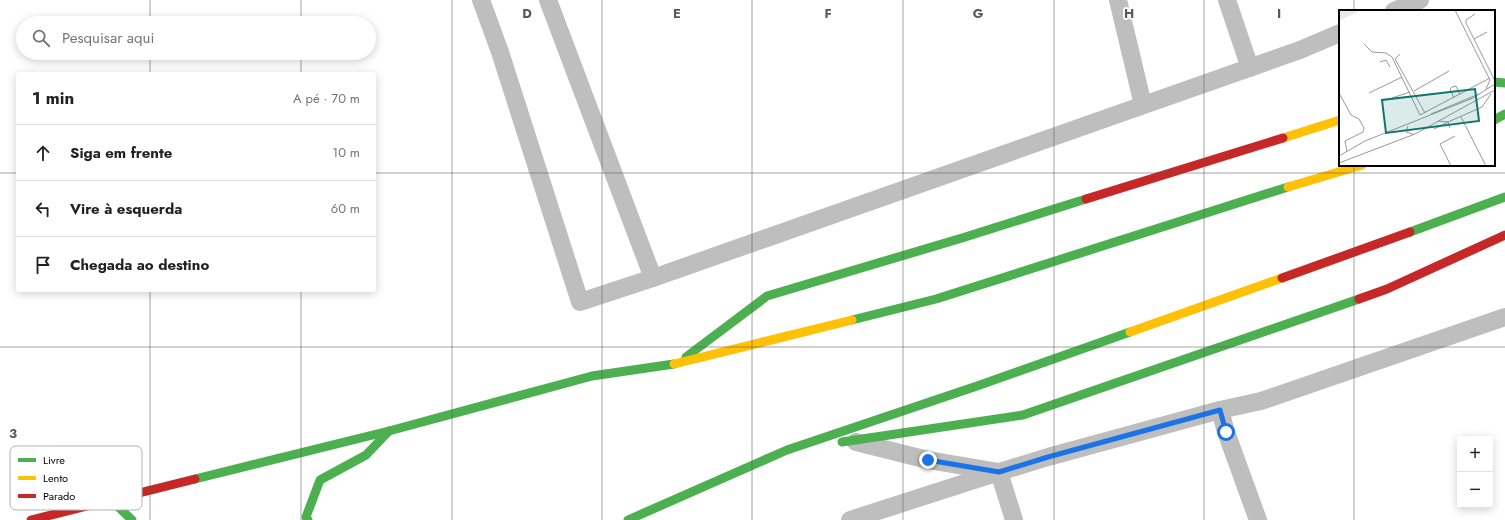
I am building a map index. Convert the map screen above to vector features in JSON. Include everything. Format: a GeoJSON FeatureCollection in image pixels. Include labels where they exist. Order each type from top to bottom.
{"type":"FeatureCollection","features":[{"type":"Feature","properties":{"kind":"main road"},"geometry":{"type":"LineString","coordinates":[[1495,82],[1505,83]]}},
{"type":"Feature","properties":{"kind":"main road"},"geometry":{"type":"LineString","coordinates":[[1495,119],[1505,114]]}},
{"type":"Feature","properties":{"kind":"main road"},"geometry":{"type":"LineString","coordinates":[[678,363],[767,296],[962,238],[1339,120]]}},
{"type":"Feature","properties":{"kind":"main road"},"geometry":{"type":"LineString","coordinates":[[142,492],[389,431],[592,376],[678,363],[936,299],[1309,180],[1358,166]]}},
{"type":"Feature","properties":{"kind":"main road"},"geometry":{"type":"LineString","coordinates":[[628,520],[787,450],[977,386],[1348,256],[1505,197]]}},
{"type":"Feature","properties":{"kind":"main road"},"geometry":{"type":"LineString","coordinates":[[787,450],[1023,415],[1387,289],[1505,235]]}},
{"type":"Feature","properties":{"kind":"main road"},"geometry":{"type":"LineString","coordinates":[[308,520],[306,517],[320,480],[366,454],[389,431]]}},
{"type":"Feature","properties":{"kind":"main road"},"geometry":{"type":"LineString","coordinates":[[31,520],[70,510]]}},
{"type":"Feature","properties":{"kind":"main road"},"geometry":{"type":"LineString","coordinates":[[121,510],[132,520]]}},
{"type":"Feature","properties":{"kind":"lane"},"geometry":{"type":"LineString","coordinates":[[481,0],[500,52],[580,302],[654,278],[1250,68],[1300,50],[1339,33]]}},
{"type":"Feature","properties":{"kind":"lane"},"geometry":{"type":"LineString","coordinates":[[548,0],[654,278]]}},
{"type":"Feature","properties":{"kind":"lane"},"geometry":{"type":"LineString","coordinates":[[1118,0],[1143,105]]}},
{"type":"Feature","properties":{"kind":"lane"},"geometry":{"type":"LineString","coordinates":[[1227,0],[1250,68]]}},
{"type":"Feature","properties":{"kind":"lane"},"geometry":{"type":"LineString","coordinates":[[1396,10],[1420,0]]}},
{"type":"Feature","properties":{"kind":"lane"},"geometry":{"type":"LineString","coordinates":[[850,520],[1048,457],[1220,410],[1260,401],[1505,317]]}},
{"type":"Feature","properties":{"kind":"lane"},"geometry":{"type":"LineString","coordinates":[[1220,410],[1226,432],[1258,520]]}},
{"type":"Feature","properties":{"kind":"lane"},"geometry":{"type":"LineString","coordinates":[[851,440],[928,460],[999,472]]}},
{"type":"Feature","properties":{"kind":"lane"},"geometry":{"type":"LineString","coordinates":[[999,472],[1014,520]]}},
{"type":"Feature","properties":{"kind":"traffic: fast"},"geometry":{"type":"LineString","coordinates":[[1495,82],[1505,83]]}},
{"type":"Feature","properties":{"kind":"traffic: fast"},"geometry":{"type":"LineString","coordinates":[[1495,119],[1505,114]]}},
{"type":"Feature","properties":{"kind":"traffic: fast"},"geometry":{"type":"LineString","coordinates":[[852,320],[936,299],[1288,187]]}},
{"type":"Feature","properties":{"kind":"traffic: fast"},"geometry":{"type":"LineString","coordinates":[[1410,232],[1505,197]]}},
{"type":"Feature","properties":{"kind":"traffic: fast"},"geometry":{"type":"LineString","coordinates":[[686,357],[767,296],[962,238],[1086,199]]}},
{"type":"Feature","properties":{"kind":"traffic: fast"},"geometry":{"type":"LineString","coordinates":[[842,442],[1023,415],[1359,299]]}},
{"type":"Feature","properties":{"kind":"traffic: fast"},"geometry":{"type":"LineString","coordinates":[[628,520],[787,450],[977,386],[1130,332]]}},
{"type":"Feature","properties":{"kind":"traffic: fast"},"geometry":{"type":"LineString","coordinates":[[195,479],[389,431],[592,376],[674,364]]}},
{"type":"Feature","properties":{"kind":"traffic: fast"},"geometry":{"type":"LineString","coordinates":[[308,520],[306,517],[320,480],[366,455],[389,431]]}},
{"type":"Feature","properties":{"kind":"traffic: fast"},"geometry":{"type":"LineString","coordinates":[[122,510],[132,520]]}},
{"type":"Feature","properties":{"kind":"traffic: slow"},"geometry":{"type":"LineString","coordinates":[[1283,138],[1339,120]]}},
{"type":"Feature","properties":{"kind":"traffic: slow"},"geometry":{"type":"LineString","coordinates":[[1288,187],[1359,166]]}},
{"type":"Feature","properties":{"kind":"traffic: slow"},"geometry":{"type":"LineString","coordinates":[[1130,332],[1282,278]]}},
{"type":"Feature","properties":{"kind":"traffic: slow"},"geometry":{"type":"LineString","coordinates":[[674,364],[852,320]]}},
{"type":"Feature","properties":{"kind":"traffic: jam"},"geometry":{"type":"LineString","coordinates":[[1086,199],[1283,138]]}},
{"type":"Feature","properties":{"kind":"traffic: jam"},"geometry":{"type":"LineString","coordinates":[[1282,278],[1410,232]]}},
{"type":"Feature","properties":{"kind":"traffic: jam"},"geometry":{"type":"LineString","coordinates":[[1359,299],[1387,289],[1505,235]]}},
{"type":"Feature","properties":{"kind":"traffic: jam"},"geometry":{"type":"LineString","coordinates":[[142,492],[195,479]]}},
{"type":"Feature","properties":{"kind":"traffic: jam"},"geometry":{"type":"LineString","coordinates":[[31,520],[71,510]]}},
{"type":"Feature","properties":{"kind":"route"},"geometry":{"type":"LineString","coordinates":[[928,460],[999,472],[1048,457],[1220,410],[1226,432]]}}]}
